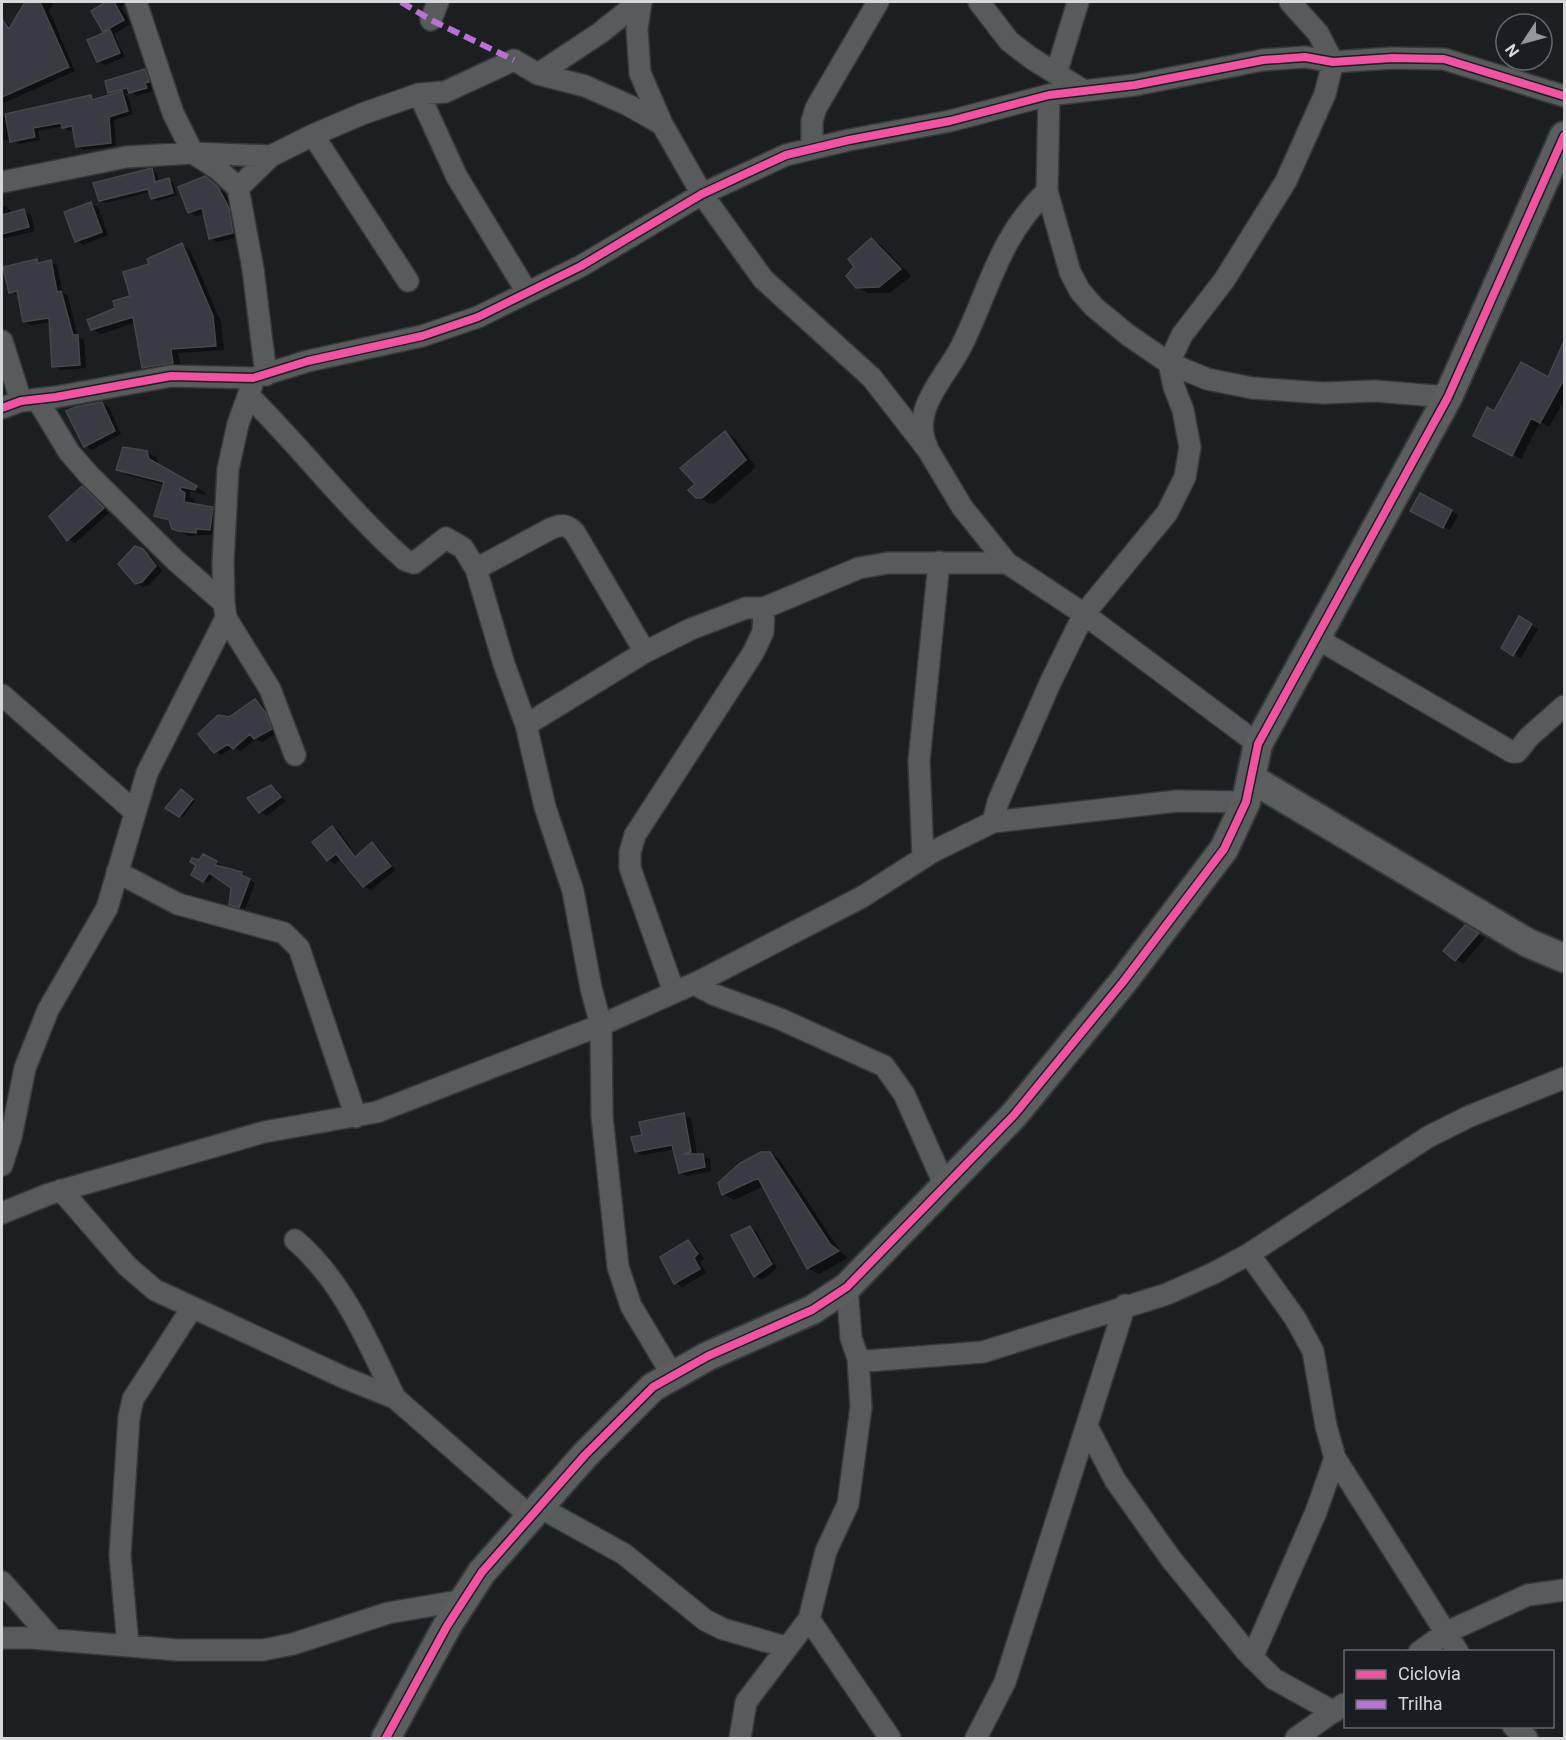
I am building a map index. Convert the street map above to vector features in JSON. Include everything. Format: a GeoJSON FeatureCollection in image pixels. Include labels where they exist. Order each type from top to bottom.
{"type":"FeatureCollection","features":[{"type":"Feature","properties":{"kind":"street"},"geometry":{"type":"LineString","coordinates":[[2,1165],[6,1133],[25,1068],[48,1010],[107,908],[147,773],[225,610],[223,562],[228,469],[238,424],[256,383],[255,280],[238,188],[219,170],[193,153],[173,113],[136,2]]}},
{"type":"Feature","properties":{"kind":"street"},"geometry":{"type":"LineString","coordinates":[[538,74],[600,33],[640,2]]}},
{"type":"Feature","properties":{"kind":"street"},"geometry":{"type":"LineString","coordinates":[[640,2],[637,29],[640,73],[662,124],[702,194],[764,279],[872,378],[928,450],[962,507],[1006,563],[1084,614],[1258,744]]}},
{"type":"Feature","properties":{"kind":"street"},"geometry":{"type":"LineString","coordinates":[[812,149],[812,121],[816,108],[878,2]]}},
{"type":"Feature","properties":{"kind":"street"},"geometry":{"type":"LineString","coordinates":[[979,2],[1009,41],[1031,58],[1081,89]]}},
{"type":"Feature","properties":{"kind":"street"},"geometry":{"type":"LineString","coordinates":[[1056,74],[1078,2]]}},
{"type":"Feature","properties":{"kind":"street"},"geometry":{"type":"LineString","coordinates":[[993,822],[998,802],[1084,614],[1167,513],[1185,477],[1190,447],[1183,410],[1174,387],[1169,363],[1182,335],[1225,279],[1286,181],[1325,94],[1333,62],[1318,33],[1290,2]]}},
{"type":"Feature","properties":{"kind":"street"},"geometry":{"type":"LineString","coordinates":[[20,402],[171,376],[256,383],[308,361],[422,336],[478,317],[581,266],[702,194],[786,155],[950,121],[1049,95],[1081,89],[1135,85],[1263,60],[1305,57],[1333,62],[1392,58],[1444,60],[1564,96]]}},
{"type":"Feature","properties":{"kind":"street"},"geometry":{"type":"LineString","coordinates":[[238,188],[270,156],[313,135],[419,94],[445,92],[514,60],[538,74],[585,86],[628,105],[662,124]]}},
{"type":"Feature","properties":{"kind":"street"},"geometry":{"type":"LineString","coordinates":[[419,94],[457,177],[527,292]]}},
{"type":"Feature","properties":{"kind":"street"},"geometry":{"type":"LineString","coordinates":[[1049,95],[1047,190],[1070,272],[1080,291],[1111,321],[1169,363],[1207,379],[1252,388],[1323,393],[1375,391],[1448,397]]}},
{"type":"Feature","properties":{"kind":"street"},"geometry":{"type":"LineString","coordinates":[[313,135],[408,281]]}},
{"type":"Feature","properties":{"kind":"street"},"geometry":{"type":"LineString","coordinates":[[386,1738],[447,1626],[482,1572],[585,1455],[653,1387],[708,1356],[812,1310],[847,1287],[1014,1115],[1123,982],[1224,849],[1249,791],[1258,744],[1448,397],[1563,141]]}},
{"type":"Feature","properties":{"kind":"street"},"geometry":{"type":"LineString","coordinates":[[2,182],[126,157],[193,153],[270,156]]}},
{"type":"Feature","properties":{"kind":"street"},"geometry":{"type":"LineString","coordinates":[[928,450],[921,431],[926,407],[960,348],[1004,245],[1027,210],[1047,190]]}},
{"type":"Feature","properties":{"kind":"street"},"geometry":{"type":"LineString","coordinates":[[2,341],[20,402],[89,475],[225,610],[270,689],[295,755]]}},
{"type":"Feature","properties":{"kind":"street"},"geometry":{"type":"LineString","coordinates":[[256,383],[293,439],[362,517],[405,561],[414,563],[446,538],[463,548],[476,568],[504,664],[526,725],[546,807],[573,891],[591,988],[601,1025],[602,1116],[618,1266],[631,1306],[673,1376]]}},
{"type":"Feature","properties":{"kind":"street"},"geometry":{"type":"LineString","coordinates":[[476,568],[550,529],[559,525],[569,526],[645,652]]}},
{"type":"Feature","properties":{"kind":"street"},"geometry":{"type":"LineString","coordinates":[[923,858],[919,761],[939,562]]}},
{"type":"Feature","properties":{"kind":"street"},"geometry":{"type":"LineString","coordinates":[[526,725],[645,652],[691,629],[746,608],[764,608],[859,568],[888,563],[1006,563]]}},
{"type":"Feature","properties":{"kind":"street"},"geometry":{"type":"LineString","coordinates":[[674,992],[630,868],[630,852],[635,835],[753,653],[763,632],[764,608]]}},
{"type":"Feature","properties":{"kind":"street"},"geometry":{"type":"LineString","coordinates":[[1316,638],[1512,752],[1517,752],[1529,737],[1564,706]]}},
{"type":"Feature","properties":{"kind":"street"},"geometry":{"type":"LineString","coordinates":[[2,696],[134,811]]}},
{"type":"Feature","properties":{"kind":"street"},"geometry":{"type":"LineString","coordinates":[[2,1214],[61,1190],[264,1132],[377,1112],[601,1025],[694,984],[862,897],[923,858],[993,822],[1249,791],[1528,944],[1564,958]]}},
{"type":"Feature","properties":{"kind":"street"},"geometry":{"type":"LineString","coordinates":[[117,872],[178,904],[284,933],[293,940],[306,967],[356,1117]]}},
{"type":"Feature","properties":{"kind":"street"},"geometry":{"type":"LineString","coordinates":[[694,984],[715,995],[778,1018],[884,1066],[904,1094],[945,1186]]}},
{"type":"Feature","properties":{"kind":"street"},"geometry":{"type":"LineString","coordinates":[[858,1358],[867,1360],[983,1352],[1125,1305],[1167,1294],[1249,1254],[1428,1137],[1470,1116],[1564,1078]]}},
{"type":"Feature","properties":{"kind":"street"},"geometry":{"type":"LineString","coordinates":[[61,1190],[127,1266],[154,1290],[345,1378],[395,1398],[535,1512],[624,1554],[705,1620],[723,1629],[786,1647]]}},
{"type":"Feature","properties":{"kind":"street"},"geometry":{"type":"LineString","coordinates":[[295,1240],[311,1254],[345,1299],[395,1398]]}},
{"type":"Feature","properties":{"kind":"street"},"geometry":{"type":"LineString","coordinates":[[1249,1254],[1295,1318],[1313,1351],[1326,1426],[1335,1458],[1457,1650]]}},
{"type":"Feature","properties":{"kind":"street"},"geometry":{"type":"LineString","coordinates":[[740,1738],[746,1702],[809,1619],[826,1551],[848,1504],[861,1407],[858,1358],[850,1338],[847,1287]]}},
{"type":"Feature","properties":{"kind":"street"},"geometry":{"type":"LineString","coordinates":[[976,1738],[1005,1682],[1125,1305]]}},
{"type":"Feature","properties":{"kind":"street"},"geometry":{"type":"LineString","coordinates":[[128,1646],[120,1555],[129,1417],[133,1399],[192,1308]]}},
{"type":"Feature","properties":{"kind":"street"},"geometry":{"type":"LineString","coordinates":[[1087,1426],[1115,1480],[1171,1559],[1252,1658],[1274,1679],[1340,1708]]}},
{"type":"Feature","properties":{"kind":"street"},"geometry":{"type":"LineString","coordinates":[[1252,1658],[1316,1512],[1335,1458]]}},
{"type":"Feature","properties":{"kind":"street"},"geometry":{"type":"LineString","coordinates":[[2,1582],[53,1640]]}},
{"type":"Feature","properties":{"kind":"street"},"geometry":{"type":"LineString","coordinates":[[1422,1650],[1447,1632],[1528,1595],[1564,1590]]}},
{"type":"Feature","properties":{"kind":"street"},"geometry":{"type":"LineString","coordinates":[[2,1638],[178,1650],[263,1650],[304,1641],[388,1613],[464,1600]]}},
{"type":"Feature","properties":{"kind":"street"},"geometry":{"type":"LineString","coordinates":[[809,1619],[890,1738]]}},
{"type":"Feature","properties":{"kind":"street"},"geometry":{"type":"LineString","coordinates":[[1296,1738],[1340,1708]]}},
{"type":"Feature","properties":{"kind":"street"},"geometry":{"type":"LineString","coordinates":[[1515,1728],[1527,1738]]}},
{"type":"Feature","properties":{"kind":"building"},"geometry":{"type":"Polygon","coordinates":[[[25,2],[40,2],[69,67],[2,97],[2,19],[9,29],[25,2]]]}},
{"type":"Feature","properties":{"kind":"building"},"geometry":{"type":"Polygon","coordinates":[[[106,2],[114,2],[124,20],[103,32],[91,11],[106,2]]]}},
{"type":"Feature","properties":{"kind":"building"},"geometry":{"type":"Polygon","coordinates":[[[110,30],[120,53],[97,62],[87,40],[110,30]]]}},
{"type":"Feature","properties":{"kind":"building"},"geometry":{"type":"Polygon","coordinates":[[[145,69],[149,82],[145,83],[147,88],[129,93],[127,88],[108,93],[105,81],[145,69]]]}},
{"type":"Feature","properties":{"kind":"building"},"geometry":{"type":"Polygon","coordinates":[[[122,91],[128,111],[109,117],[111,143],[76,147],[72,126],[62,128],[61,123],[33,128],[35,137],[10,142],[5,114],[91,95],[92,100],[122,91]]]}},
{"type":"Feature","properties":{"kind":"building"},"geometry":{"type":"Polygon","coordinates":[[[152,168],[155,182],[169,178],[173,193],[151,199],[148,189],[99,201],[93,183],[152,168]]]}},
{"type":"Feature","properties":{"kind":"building"},"geometry":{"type":"Polygon","coordinates":[[[205,176],[218,187],[229,208],[233,233],[209,239],[202,208],[188,213],[178,187],[205,176]]]}},
{"type":"Feature","properties":{"kind":"building"},"geometry":{"type":"Polygon","coordinates":[[[91,202],[102,232],[75,242],[64,212],[91,202]]]}},
{"type":"Feature","properties":{"kind":"building"},"geometry":{"type":"Polygon","coordinates":[[[24,209],[29,227],[2,234],[2,215],[24,209]]]}},
{"type":"Feature","properties":{"kind":"building"},"geometry":{"type":"Polygon","coordinates":[[[871,238],[901,269],[879,287],[856,288],[846,276],[854,267],[848,259],[871,238]]]}},
{"type":"Feature","properties":{"kind":"building"},"geometry":{"type":"Polygon","coordinates":[[[182,243],[213,316],[216,346],[171,349],[173,363],[142,368],[133,317],[91,330],[87,320],[115,308],[113,301],[130,296],[123,272],[149,264],[147,259],[182,243]]]}},
{"type":"Feature","properties":{"kind":"building"},"geometry":{"type":"Polygon","coordinates":[[[37,259],[38,263],[51,260],[57,292],[61,291],[73,335],[78,335],[80,365],[52,367],[49,318],[23,322],[17,291],[9,293],[3,267],[37,259]]]}},
{"type":"Feature","properties":{"kind":"building"},"geometry":{"type":"Polygon","coordinates":[[[1564,341],[1564,379],[1540,423],[1531,418],[1512,456],[1473,436],[1487,407],[1494,411],[1521,362],[1548,377],[1564,341]]]}},
{"type":"Feature","properties":{"kind":"building"},"geometry":{"type":"Polygon","coordinates":[[[102,402],[115,431],[84,447],[66,411],[102,402]]]}},
{"type":"Feature","properties":{"kind":"building"},"geometry":{"type":"Polygon","coordinates":[[[725,431],[746,460],[702,498],[696,498],[688,490],[695,484],[680,468],[725,431]]]}},
{"type":"Feature","properties":{"kind":"building"},"geometry":{"type":"Polygon","coordinates":[[[123,447],[147,451],[149,459],[197,486],[195,490],[181,487],[180,490],[185,493],[184,502],[213,507],[210,530],[196,529],[196,533],[178,531],[172,529],[169,520],[154,516],[164,482],[116,470],[123,447]]]}},
{"type":"Feature","properties":{"kind":"building"},"geometry":{"type":"Polygon","coordinates":[[[82,486],[104,508],[67,541],[49,516],[82,486]]]}},
{"type":"Feature","properties":{"kind":"building"},"geometry":{"type":"Polygon","coordinates":[[[1420,493],[1452,510],[1443,528],[1410,511],[1420,493]]]}},
{"type":"Feature","properties":{"kind":"building"},"geometry":{"type":"Polygon","coordinates":[[[135,546],[143,549],[156,566],[142,582],[135,584],[118,564],[135,546]]]}},
{"type":"Feature","properties":{"kind":"building"},"geometry":{"type":"Polygon","coordinates":[[[1519,616],[1532,624],[1513,656],[1501,648],[1519,616]]]}},
{"type":"Feature","properties":{"kind":"building"},"geometry":{"type":"Polygon","coordinates":[[[255,699],[266,713],[272,729],[254,739],[250,734],[233,749],[228,744],[214,753],[198,734],[218,715],[229,717],[255,699]]]}},
{"type":"Feature","properties":{"kind":"building"},"geometry":{"type":"Polygon","coordinates":[[[271,785],[281,797],[259,813],[247,798],[271,785]]]}},
{"type":"Feature","properties":{"kind":"building"},"geometry":{"type":"Polygon","coordinates":[[[181,789],[193,799],[179,817],[165,808],[181,789]]]}},
{"type":"Feature","properties":{"kind":"building"},"geometry":{"type":"Polygon","coordinates":[[[332,826],[355,857],[372,842],[391,866],[363,887],[336,854],[327,861],[312,842],[332,826]]]}},
{"type":"Feature","properties":{"kind":"building"},"geometry":{"type":"Polygon","coordinates":[[[203,854],[217,861],[215,865],[242,872],[241,875],[250,879],[239,908],[229,905],[231,888],[209,873],[203,882],[191,875],[196,865],[190,862],[192,858],[199,860],[203,854]]]}},
{"type":"Feature","properties":{"kind":"building"},"geometry":{"type":"Polygon","coordinates":[[[1465,925],[1479,933],[1455,961],[1443,951],[1465,925]]]}},
{"type":"Feature","properties":{"kind":"building"},"geometry":{"type":"Polygon","coordinates":[[[684,1113],[691,1152],[684,1154],[703,1154],[705,1167],[679,1173],[672,1145],[635,1152],[631,1137],[642,1135],[639,1122],[684,1113]]]}},
{"type":"Feature","properties":{"kind":"building"},"geometry":{"type":"Polygon","coordinates":[[[761,1152],[770,1152],[830,1244],[839,1251],[807,1269],[758,1178],[722,1195],[718,1183],[740,1163],[761,1152]]]}},
{"type":"Feature","properties":{"kind":"building"},"geometry":{"type":"Polygon","coordinates":[[[750,1226],[772,1264],[754,1277],[731,1235],[750,1226]]]}},
{"type":"Feature","properties":{"kind":"building"},"geometry":{"type":"Polygon","coordinates":[[[688,1240],[698,1254],[694,1258],[700,1269],[674,1284],[660,1257],[688,1240]]]}},
{"type":"Feature","properties":{"kind":"marked path"},"geometry":{"type":"LineString","coordinates":[[401,2],[431,20],[514,60]]}},
{"type":"Feature","properties":{"kind":"cycle path"},"geometry":{"type":"LineString","coordinates":[[2,408],[21,401],[56,397],[171,376],[253,378],[308,361],[422,336],[478,317],[581,266],[702,194],[786,155],[849,140],[950,121],[1049,95],[1135,85],[1263,60],[1305,57],[1333,62],[1392,58],[1444,59],[1564,96]]}},
{"type":"Feature","properties":{"kind":"cycle path"},"geometry":{"type":"LineString","coordinates":[[386,1738],[447,1626],[482,1572],[585,1455],[653,1387],[708,1356],[812,1310],[847,1287],[1014,1115],[1123,982],[1224,849],[1246,802],[1258,744],[1448,397],[1564,136]]}}]}
